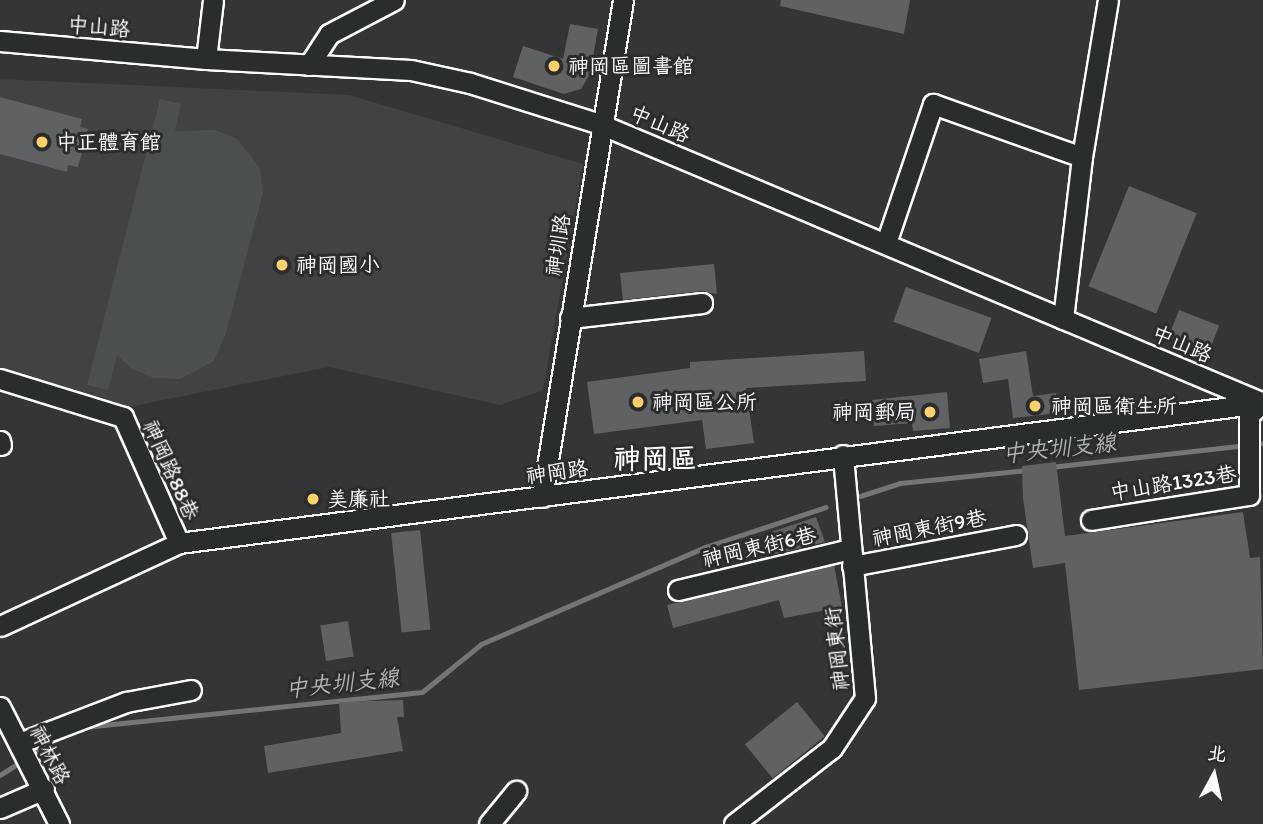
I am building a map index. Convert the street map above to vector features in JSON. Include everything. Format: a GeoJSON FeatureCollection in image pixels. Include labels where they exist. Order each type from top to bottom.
{"type":"FeatureCollection","features":[{"type":"Feature","properties":{"kind":"street"},"geometry":{"type":"LineString","coordinates":[[206,59],[213,0]]}},
{"type":"Feature","properties":{"kind":"street"},"geometry":{"type":"LineString","coordinates":[[309,65],[329,34],[394,0]]}},
{"type":"Feature","properties":{"kind":"street","name":"神圳路"},"geometry":{"type":"LineString","coordinates":[[542,497],[600,124],[624,0]]}},
{"type":"Feature","properties":{"kind":"street"},"geometry":{"type":"LineString","coordinates":[[1063,319],[1082,157],[1108,0]]}},
{"type":"Feature","properties":{"kind":"street","name":"中山路"},"geometry":{"type":"LineString","coordinates":[[0,41],[206,59],[411,70],[600,124],[1263,403]]}},
{"type":"Feature","properties":{"kind":"street"},"geometry":{"type":"LineString","coordinates":[[886,243],[933,104],[1082,157]]}},
{"type":"Feature","properties":{"kind":"street"},"geometry":{"type":"LineString","coordinates":[[570,318],[702,303]]}},
{"type":"Feature","properties":{"kind":"street","name":"神岡路88巷"},"geometry":{"type":"LineString","coordinates":[[0,379],[123,416],[179,543]]}},
{"type":"Feature","properties":{"kind":"street","name":"神岡路"},"geometry":{"type":"LineString","coordinates":[[0,626],[179,543],[542,497],[843,454],[1263,403]]}},
{"type":"Feature","properties":{"kind":"street","name":"中山路1323巷"},"geometry":{"type":"LineString","coordinates":[[1091,520],[1249,495],[1249,415],[1263,403]]}},
{"type":"Feature","properties":{"kind":"street","name":"神岡東街"},"geometry":{"type":"LineString","coordinates":[[734,824],[832,748],[865,698],[843,454]]}},
{"type":"Feature","properties":{"kind":"street","name":"神岡東街9巷"},"geometry":{"type":"LineString","coordinates":[[851,558],[1016,535]]}},
{"type":"Feature","properties":{"kind":"street","name":"神岡東街6巷"},"geometry":{"type":"LineString","coordinates":[[678,590],[851,558]]}},
{"type":"Feature","properties":{"kind":"street"},"geometry":{"type":"LineString","coordinates":[[24,753],[126,702],[191,690]]}},
{"type":"Feature","properties":{"kind":"street","name":"神林路"},"geometry":{"type":"LineString","coordinates":[[0,707],[44,789],[59,824]]}},
{"type":"Feature","properties":{"kind":"street"},"geometry":{"type":"LineString","coordinates":[[0,808],[44,789]]}},
{"type":"Feature","properties":{"kind":"street"},"geometry":{"type":"LineString","coordinates":[[489,824],[516,791]]}},
{"type":"Feature","properties":{"kind":"shaded area","name":"神岡國小"},"geometry":{"type":"Polygon","coordinates":[[[0,79],[349,95],[583,164],[543,390],[500,405],[329,367],[128,407],[0,371],[0,79]]]}},
{"type":"Feature","properties":{"kind":"shaded area"},"geometry":{"type":"Polygon","coordinates":[[[160,99],[181,104],[175,131],[216,130],[237,139],[260,168],[263,193],[226,333],[214,361],[180,379],[154,378],[132,369],[117,355],[108,390],[87,385],[160,99]]]}},
{"type":"Feature","properties":{"kind":"building"},"geometry":{"type":"Polygon","coordinates":[[[781,0],[910,0],[904,34],[780,6],[781,0]]]}},
{"type":"Feature","properties":{"kind":"building","name":"神岡區圖書館"},"geometry":{"type":"Polygon","coordinates":[[[570,24],[598,29],[590,74],[581,89],[564,94],[513,77],[523,46],[563,59],[570,24]]]}},
{"type":"Feature","properties":{"kind":"building","name":"中正體育館"},"geometry":{"type":"Polygon","coordinates":[[[0,97],[82,119],[80,127],[88,129],[78,167],[68,165],[67,172],[0,154],[0,97]]]}},
{"type":"Feature","properties":{"kind":"building"},"geometry":{"type":"Polygon","coordinates":[[[1129,186],[1197,213],[1156,313],[1089,286],[1129,186]]]}},
{"type":"Feature","properties":{"kind":"building"},"geometry":{"type":"Polygon","coordinates":[[[714,264],[717,294],[701,291],[623,300],[620,273],[714,264]]]}},
{"type":"Feature","properties":{"kind":"building"},"geometry":{"type":"Polygon","coordinates":[[[906,287],[992,318],[979,353],[893,322],[906,287]]]}},
{"type":"Feature","properties":{"kind":"building"},"geometry":{"type":"Polygon","coordinates":[[[1179,310],[1219,325],[1208,354],[1168,339],[1179,310]]]}},
{"type":"Feature","properties":{"kind":"building"},"geometry":{"type":"Polygon","coordinates":[[[864,351],[866,381],[746,388],[754,443],[706,449],[702,420],[594,434],[587,382],[690,368],[690,362],[864,351]]]}},
{"type":"Feature","properties":{"kind":"building"},"geometry":{"type":"Polygon","coordinates":[[[1026,351],[1033,396],[1056,393],[1059,413],[1013,418],[1008,379],[983,383],[979,359],[1026,351]]]}},
{"type":"Feature","properties":{"kind":"building"},"geometry":{"type":"Polygon","coordinates":[[[947,392],[950,428],[913,431],[912,423],[874,426],[872,400],[947,392]]]}},
{"type":"Feature","properties":{"kind":"building"},"geometry":{"type":"Polygon","coordinates":[[[1056,462],[1065,536],[1243,512],[1250,558],[1260,557],[1263,669],[1079,690],[1065,563],[1033,568],[1023,498],[1022,466],[1056,462]]]}},
{"type":"Feature","properties":{"kind":"building"},"geometry":{"type":"Polygon","coordinates":[[[816,517],[825,542],[775,554],[768,533],[816,517]]]}},
{"type":"Feature","properties":{"kind":"building"},"geometry":{"type":"Polygon","coordinates":[[[420,530],[430,629],[402,632],[391,533],[420,530]]]}},
{"type":"Feature","properties":{"kind":"building"},"geometry":{"type":"Polygon","coordinates":[[[834,565],[842,607],[784,618],[779,600],[673,628],[667,605],[834,565]]]}},
{"type":"Feature","properties":{"kind":"building"},"geometry":{"type":"Polygon","coordinates":[[[348,621],[354,657],[326,661],[320,625],[348,621]]]}},
{"type":"Feature","properties":{"kind":"building"},"geometry":{"type":"Polygon","coordinates":[[[403,700],[404,717],[397,717],[403,751],[268,773],[264,746],[341,733],[339,702],[403,700]]]}},
{"type":"Feature","properties":{"kind":"building"},"geometry":{"type":"Polygon","coordinates":[[[797,702],[825,736],[773,778],[745,744],[797,702]]]}},
{"type":"Feature","properties":{"kind":"waterway","name":"中央圳支線"},"geometry":{"type":"LineString","coordinates":[[1050,467],[1263,443]]}},
{"type":"Feature","properties":{"kind":"waterway","name":"中央圳支線"},"geometry":{"type":"LineString","coordinates":[[860,496],[900,483],[1027,470]]}},
{"type":"Feature","properties":{"kind":"waterway","name":"中央圳支線"},"geometry":{"type":"LineString","coordinates":[[84,727],[422,692],[481,644],[705,547],[826,507]]}},
{"type":"Feature","properties":{"kind":"waterway","name":"中央圳支線"},"geometry":{"type":"LineString","coordinates":[[0,775],[59,737]]}},
{"type":"Feature","properties":{"kind":"place","name":"神岡區圖書館"},"geometry":{"type":"Point","coordinates":[554,66]}},
{"type":"Feature","properties":{"kind":"place","name":"中正體育館"},"geometry":{"type":"Point","coordinates":[42,142]}},
{"type":"Feature","properties":{"kind":"place","name":"神岡國小"},"geometry":{"type":"Point","coordinates":[282,265]}},
{"type":"Feature","properties":{"kind":"place","name":"神岡區公所"},"geometry":{"type":"Point","coordinates":[638,402]}},
{"type":"Feature","properties":{"kind":"place","name":"神岡區衛生所"},"geometry":{"type":"Point","coordinates":[1035,406]}},
{"type":"Feature","properties":{"kind":"place","name":"神岡郵局"},"geometry":{"type":"Point","coordinates":[930,412]}},
{"type":"Feature","properties":{"kind":"place","name":"美廉社"},"geometry":{"type":"Point","coordinates":[313,499]}},
{"type":"Feature","properties":{"kind":"district","name":"神岡區"},"geometry":{"type":"Point","coordinates":[655,458]}}]}
